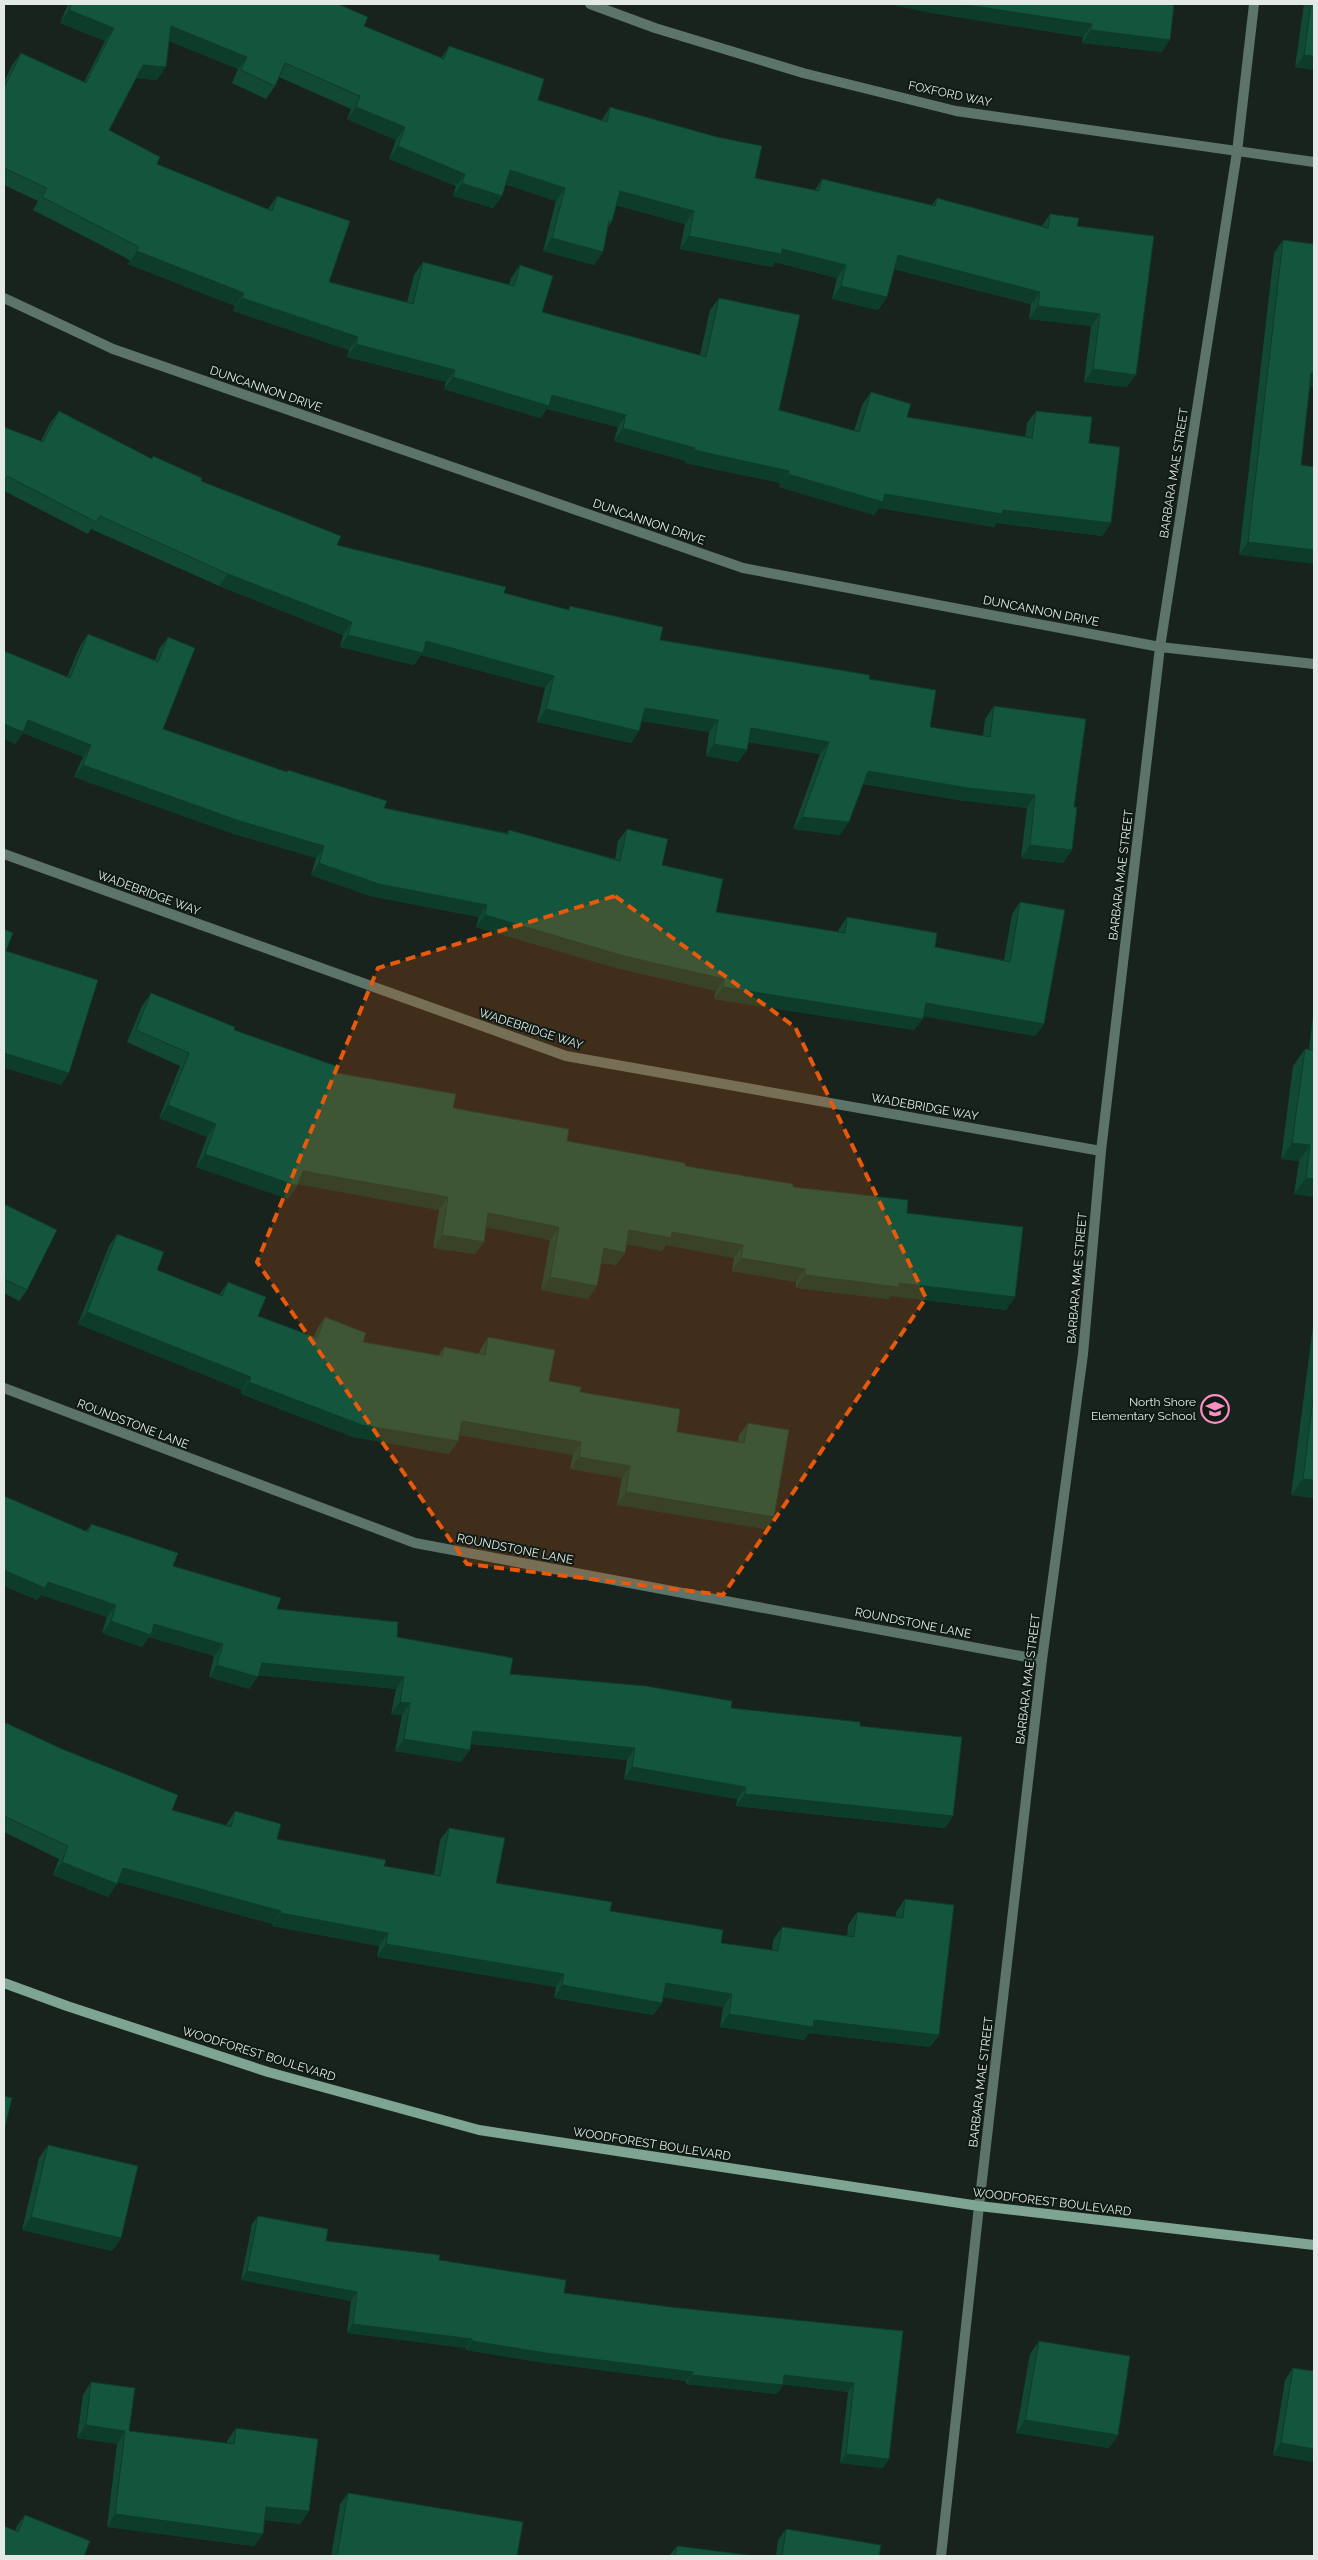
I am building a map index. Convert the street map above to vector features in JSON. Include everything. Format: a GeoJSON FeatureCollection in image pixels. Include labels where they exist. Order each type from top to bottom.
{"type":"FeatureCollection","features":[{"type":"Feature","properties":{"kind":"main road","name":"WOODFOREST BOULEVARD"},"geometry":{"type":"LineString","coordinates":[[4,1983],[67,2006],[268,2072],[478,2130],[979,2206],[1314,2245]]}},
{"type":"Feature","properties":{"kind":"street","name":"FOXFORD WAY"},"geometry":{"type":"LineString","coordinates":[[590,4],[655,28],[803,73],[956,111],[1314,162]]}},
{"type":"Feature","properties":{"kind":"street","name":"BARBARA MAE STREET"},"geometry":{"type":"LineString","coordinates":[[941,2556],[1042,1660],[1083,1354],[1101,1151],[1160,647],[1237,152],[1254,4]]}},
{"type":"Feature","properties":{"kind":"street","name":"DUNCANNON DRIVE"},"geometry":{"type":"LineString","coordinates":[[4,298],[113,349],[743,568],[1160,647],[1314,664]]}},
{"type":"Feature","properties":{"kind":"street","name":"WADEBRIDGE WAY"},"geometry":{"type":"LineString","coordinates":[[4,854],[566,1056],[1101,1151]]}},
{"type":"Feature","properties":{"kind":"street","name":"ROUNDSTONE LANE"},"geometry":{"type":"LineString","coordinates":[[4,1388],[415,1543],[1042,1660]]}},
{"type":"Feature","properties":{"kind":"highlighted area"},"geometry":{"type":"Polygon","coordinates":[[[615,896],[795,1027],[926,1298],[723,1595],[467,1564],[257,1262],[378,968],[615,896]]]}},
{"type":"Feature","properties":{"kind":"building"},"geometry":{"type":"Polygon","coordinates":[[[72,4],[338,4],[368,17],[364,26],[444,59],[449,46],[544,79],[538,100],[607,122],[610,107],[717,137],[762,146],[755,178],[819,191],[822,179],[935,206],[937,198],[1048,228],[1050,214],[1079,218],[1077,226],[1154,236],[1136,375],[1093,369],[1100,314],[1038,306],[1040,292],[898,255],[887,297],[841,286],[846,265],[782,249],[781,254],[689,236],[694,211],[620,191],[612,221],[609,221],[603,252],[552,238],[565,188],[510,170],[502,196],[462,183],[465,174],[398,146],[405,127],[356,107],[360,96],[285,63],[275,86],[241,70],[247,57],[171,26],[166,67],[143,65],[109,130],[160,157],[157,164],[272,211],[277,196],[350,221],[329,282],[413,304],[423,262],[514,286],[520,265],[553,276],[542,312],[706,357],[719,298],[800,315],[779,410],[859,432],[871,392],[911,404],[907,417],[1032,438],[1036,411],[1092,417],[1089,443],[1120,447],[1111,523],[1003,510],[1002,514],[885,494],[883,502],[788,474],[789,471],[694,450],[695,448],[623,428],[626,415],[552,395],[549,406],[453,377],[455,370],[356,344],[358,337],[242,298],[244,293],[137,251],[139,247],[42,197],[47,188],[4,168],[4,88],[21,53],[86,83],[114,28],[69,10],[72,4]]]}},
{"type":"Feature","properties":{"kind":"building"},"geometry":{"type":"Polygon","coordinates":[[[960,4],[1174,4],[1170,40],[1091,30],[1092,24],[960,4]]]}},
{"type":"Feature","properties":{"kind":"building"},"geometry":{"type":"Polygon","coordinates":[[[1311,4],[1314,4],[1314,56],[1304,55],[1311,4]]]}},
{"type":"Feature","properties":{"kind":"building"},"geometry":{"type":"Polygon","coordinates":[[[1283,240],[1314,244],[1314,373],[1311,373],[1301,465],[1314,467],[1314,550],[1248,542],[1283,240]]]}},
{"type":"Feature","properties":{"kind":"building"},"geometry":{"type":"Polygon","coordinates":[[[59,411],[152,459],[153,456],[202,478],[201,481],[341,536],[337,545],[506,587],[504,593],[569,610],[570,606],[663,627],[660,640],[870,675],[869,679],[936,690],[930,727],[990,737],[994,706],[1086,719],[1074,807],[1077,807],[1072,850],[1030,845],[1035,795],[968,788],[868,771],[849,822],[802,817],[829,742],[751,728],[747,750],[714,744],[718,720],[645,708],[639,731],[546,709],[554,676],[426,641],[423,653],[348,635],[352,622],[228,574],[100,516],[96,522],[7,476],[4,484],[4,427],[43,442],[59,411]]]}},
{"type":"Feature","properties":{"kind":"building"},"geometry":{"type":"Polygon","coordinates":[[[88,634],[158,662],[168,637],[195,648],[163,729],[287,772],[288,770],[387,801],[384,808],[508,834],[509,830],[620,861],[627,829],[668,839],[662,865],[723,879],[716,912],[845,933],[847,917],[937,933],[935,947],[1010,962],[1020,902],[1065,910],[1044,1024],[926,1003],[923,1019],[723,987],[724,979],[624,956],[485,915],[487,905],[379,884],[319,863],[324,846],[240,821],[83,765],[91,745],[28,720],[23,732],[4,724],[4,651],[70,678],[88,634]]]}},
{"type":"Feature","properties":{"kind":"building"},"geometry":{"type":"Polygon","coordinates":[[[4,929],[13,933],[6,951],[98,980],[69,1073],[4,1053],[4,929]]]}},
{"type":"Feature","properties":{"kind":"building"},"geometry":{"type":"Polygon","coordinates":[[[151,993],[235,1027],[234,1030],[339,1067],[337,1073],[456,1094],[453,1108],[569,1129],[567,1141],[685,1163],[685,1166],[793,1184],[793,1187],[908,1200],[907,1213],[1023,1227],[1015,1297],[899,1283],[898,1287],[805,1275],[805,1269],[741,1258],[743,1245],[672,1232],[671,1238],[629,1230],[625,1253],[604,1248],[597,1286],[550,1277],[559,1227],[488,1213],[484,1242],[442,1235],[448,1197],[303,1171],[297,1186],[205,1154],[216,1124],[168,1105],[189,1053],[136,1030],[151,993]]]}},
{"type":"Feature","properties":{"kind":"building"},"geometry":{"type":"Polygon","coordinates":[[[1305,1049],[1314,1050],[1314,1179],[1306,1178],[1310,1145],[1292,1143],[1305,1049]]]}},
{"type":"Feature","properties":{"kind":"building"},"geometry":{"type":"Polygon","coordinates":[[[4,1204],[57,1230],[27,1290],[4,1279],[4,1204]]]}},
{"type":"Feature","properties":{"kind":"building"},"geometry":{"type":"Polygon","coordinates":[[[117,1234],[164,1252],[157,1270],[222,1296],[228,1282],[266,1297],[258,1316],[317,1338],[325,1317],[366,1333],[363,1342],[442,1356],[444,1347],[485,1355],[488,1337],[555,1350],[549,1381],[581,1387],[580,1392],[680,1409],[677,1432],[744,1443],[748,1423],[789,1430],[774,1517],[626,1492],[630,1466],[579,1457],[581,1442],[462,1421],[458,1441],[362,1425],[249,1382],[251,1377],[87,1312],[117,1234]]]}},
{"type":"Feature","properties":{"kind":"building"},"geometry":{"type":"Polygon","coordinates":[[[1314,1391],[1314,1480],[1303,1479],[1314,1391]]]}},
{"type":"Feature","properties":{"kind":"building"},"geometry":{"type":"Polygon","coordinates":[[[4,1496],[88,1532],[91,1524],[178,1553],[173,1566],[281,1598],[277,1609],[398,1622],[397,1637],[513,1658],[510,1674],[646,1686],[732,1701],[731,1708],[860,1722],[860,1726],[962,1737],[953,1816],[745,1794],[746,1787],[632,1767],[635,1748],[473,1731],[470,1750],[404,1739],[410,1703],[400,1702],[404,1677],[262,1663],[258,1677],[217,1665],[223,1644],[154,1624],[151,1635],[111,1621],[116,1605],[48,1582],[45,1588],[4,1570],[4,1496]]]}},
{"type":"Feature","properties":{"kind":"building"},"geometry":{"type":"Polygon","coordinates":[[[4,1722],[62,1749],[178,1795],[172,1810],[231,1827],[235,1811],[281,1824],[277,1839],[386,1860],[384,1866],[440,1876],[449,1828],[505,1838],[496,1883],[612,1902],[610,1911],[723,1930],[721,1943],[778,1951],[782,1927],[854,1937],[857,1912],[903,1918],[905,1899],[954,1905],[939,2035],[814,2020],[813,2027],[729,2014],[732,1994],[666,1983],[662,2003],[562,1985],[564,1974],[386,1944],[388,1933],[281,1913],[281,1911],[123,1868],[117,1884],[62,1862],[68,1846],[4,1816],[4,1722]]]}},
{"type":"Feature","properties":{"kind":"building"},"geometry":{"type":"Polygon","coordinates":[[[4,2096],[12,2098],[4,2131],[4,2096]]]}},
{"type":"Feature","properties":{"kind":"building"},"geometry":{"type":"Polygon","coordinates":[[[48,2145],[138,2166],[121,2238],[31,2217],[48,2145]]]}},
{"type":"Feature","properties":{"kind":"building"},"geometry":{"type":"Polygon","coordinates":[[[258,2216],[328,2229],[326,2241],[440,2255],[439,2260],[566,2280],[564,2293],[670,2307],[903,2331],[889,2459],[846,2454],[854,2383],[784,2375],[783,2385],[692,2375],[693,2372],[546,2353],[472,2341],[472,2339],[353,2324],[357,2292],[247,2271],[258,2216]]]}},
{"type":"Feature","properties":{"kind":"building"},"geometry":{"type":"Polygon","coordinates":[[[1039,2341],[1130,2356],[1118,2435],[1025,2420],[1039,2341]]]}},
{"type":"Feature","properties":{"kind":"building"},"geometry":{"type":"Polygon","coordinates":[[[1293,2368],[1314,2371],[1314,2449],[1281,2443],[1293,2368]]]}},
{"type":"Feature","properties":{"kind":"building"},"geometry":{"type":"Polygon","coordinates":[[[91,2382],[135,2388],[129,2431],[234,2444],[236,2428],[318,2439],[309,2511],[266,2507],[263,2534],[115,2514],[125,2431],[86,2425],[91,2382]]]}},
{"type":"Feature","properties":{"kind":"building"},"geometry":{"type":"Polygon","coordinates":[[[348,2493],[523,2522],[517,2556],[337,2556],[348,2493]]]}},
{"type":"Feature","properties":{"kind":"building"},"geometry":{"type":"Polygon","coordinates":[[[25,2515],[90,2541],[84,2556],[4,2556],[4,2526],[18,2532],[25,2515]]]}},
{"type":"Feature","properties":{"kind":"building"},"geometry":{"type":"Polygon","coordinates":[[[786,2529],[881,2545],[879,2556],[782,2556],[786,2529]]]}},
{"type":"Feature","properties":{"kind":"building"},"geometry":{"type":"Polygon","coordinates":[[[677,2546],[756,2556],[675,2556],[677,2546]]]}},
{"type":"Feature","properties":{"kind":"place","name":"North Shore Elementary School"},"geometry":{"type":"Point","coordinates":[1215,1409]}}]}
